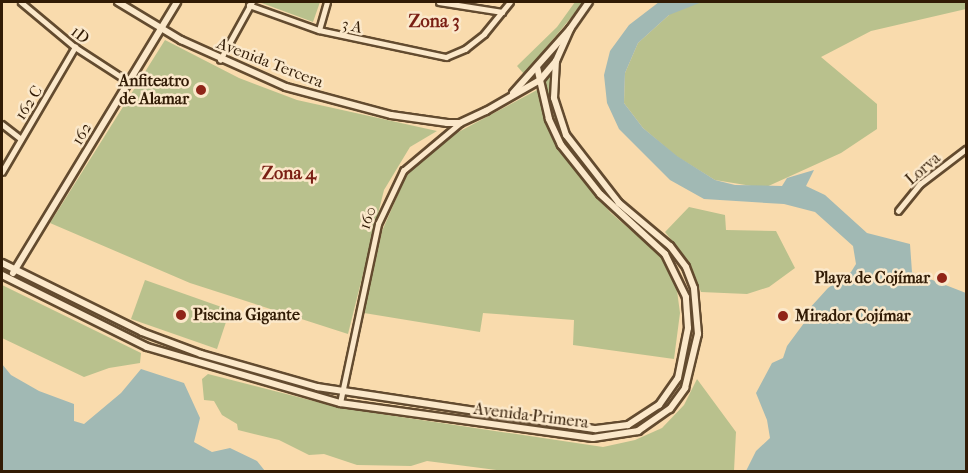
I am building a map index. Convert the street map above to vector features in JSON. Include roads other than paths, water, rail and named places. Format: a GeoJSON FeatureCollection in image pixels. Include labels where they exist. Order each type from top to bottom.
{"type":"FeatureCollection","features":[{"type":"Feature","properties":{"kind":"street","name":"1D"},"geometry":{"type":"LineString","coordinates":[[21,2],[75,47],[129,82]]}},
{"type":"Feature","properties":{"kind":"street","name":"Avenida Tercera"},"geometry":{"type":"LineString","coordinates":[[118,2],[160,30],[220,60],[326,99],[422,121],[460,123]]}},
{"type":"Feature","properties":{"kind":"street","name":"162"},"geometry":{"type":"LineString","coordinates":[[9,280],[177,2]]}},
{"type":"Feature","properties":{"kind":"street"},"geometry":{"type":"LineString","coordinates":[[319,30],[327,2]]}},
{"type":"Feature","properties":{"kind":"street"},"geometry":{"type":"LineString","coordinates":[[439,2],[502,12],[510,2]]}},
{"type":"Feature","properties":{"kind":"street","name":"160"},"geometry":{"type":"LineString","coordinates":[[508,97],[544,60],[589,2]]}},
{"type":"Feature","properties":{"kind":"street"},"geometry":{"type":"LineString","coordinates":[[220,60],[250,3]]}},
{"type":"Feature","properties":{"kind":"street","name":"3 A"},"geometry":{"type":"LineString","coordinates":[[250,3],[319,30],[434,56],[453,56],[484,34],[502,12]]}},
{"type":"Feature","properties":{"kind":"street","name":"160"},"geometry":{"type":"LineString","coordinates":[[340,403],[378,224],[398,178],[419,154],[460,123],[540,80],[556,61],[570,29]]}},
{"type":"Feature","properties":{"kind":"street","name":"162 C"},"geometry":{"type":"LineString","coordinates":[[2,172],[75,47]]}},
{"type":"Feature","properties":{"kind":"street"},"geometry":{"type":"LineString","coordinates":[[544,60],[556,61]]}},
{"type":"Feature","properties":{"kind":"street","name":"Avenida Primera"},"geometry":{"type":"LineString","coordinates":[[2,275],[147,347],[340,403],[593,438],[624,435],[653,424],[670,409],[692,368],[698,310],[686,267],[670,246],[596,177],[566,135],[554,98],[556,61]]}},
{"type":"Feature","properties":{"kind":"street","name":"Avenida Primera"},"geometry":{"type":"LineString","coordinates":[[2,263],[14,272],[142,332],[201,354],[342,392],[593,429],[628,425],[646,416],[669,394],[683,365],[688,328],[686,297],[675,267],[579,170],[549,119],[537,67]]}},
{"type":"Feature","properties":{"kind":"street"},"geometry":{"type":"LineString","coordinates":[[2,124],[21,139]]}},
{"type":"Feature","properties":{"kind":"street","name":"Lorva"},"geometry":{"type":"LineString","coordinates":[[898,211],[920,184],[966,149]]}},
{"type":"Feature","properties":{"kind":"street"},"geometry":{"type":"LineString","coordinates":[[683,365],[692,368]]}},
{"type":"Feature","properties":{"kind":"street"},"geometry":{"type":"LineString","coordinates":[[468,422],[469,411]]}},
{"type":"Feature","properties":{"kind":"street"},"geometry":{"type":"LineString","coordinates":[[593,429],[593,438]]}},
{"type":"Feature","properties":{"kind":"water"},"geometry":{"type":"Polygon","coordinates":[[[659,2],[702,2],[669,15],[638,43],[625,73],[624,103],[643,128],[677,156],[715,180],[735,185],[782,186],[787,178],[814,170],[806,186],[825,195],[867,233],[910,244],[912,272],[966,293],[966,471],[746,471],[756,451],[770,438],[767,420],[756,393],[772,363],[783,358],[787,346],[807,319],[808,310],[828,288],[851,272],[856,264],[853,246],[815,212],[784,204],[704,199],[670,180],[619,129],[607,103],[604,75],[610,51],[629,25],[659,2]]]}},
{"type":"Feature","properties":{"kind":"water"},"geometry":{"type":"Polygon","coordinates":[[[2,364],[11,375],[39,391],[74,404],[74,421],[84,424],[121,393],[141,369],[184,383],[200,418],[194,442],[212,452],[230,448],[257,461],[265,471],[2,471],[2,364]]]}},
{"type":"Feature","properties":{"kind":"place","name":"Anfiteatro de Alamar"},"geometry":{"type":"Point","coordinates":[201,90]}},
{"type":"Feature","properties":{"kind":"place","name":"Playa de Cojímar"},"geometry":{"type":"Point","coordinates":[942,278]}},
{"type":"Feature","properties":{"kind":"place","name":"Piscina Gigante"},"geometry":{"type":"Point","coordinates":[181,315]}},
{"type":"Feature","properties":{"kind":"place","name":"Mirador Cojímar"},"geometry":{"type":"Point","coordinates":[783,316]}},
{"type":"Feature","properties":{"kind":"district","name":"Zona 3"},"geometry":{"type":"Point","coordinates":[434,22]}},
{"type":"Feature","properties":{"kind":"district","name":"Zona 4"},"geometry":{"type":"Point","coordinates":[289,174]}}]}
